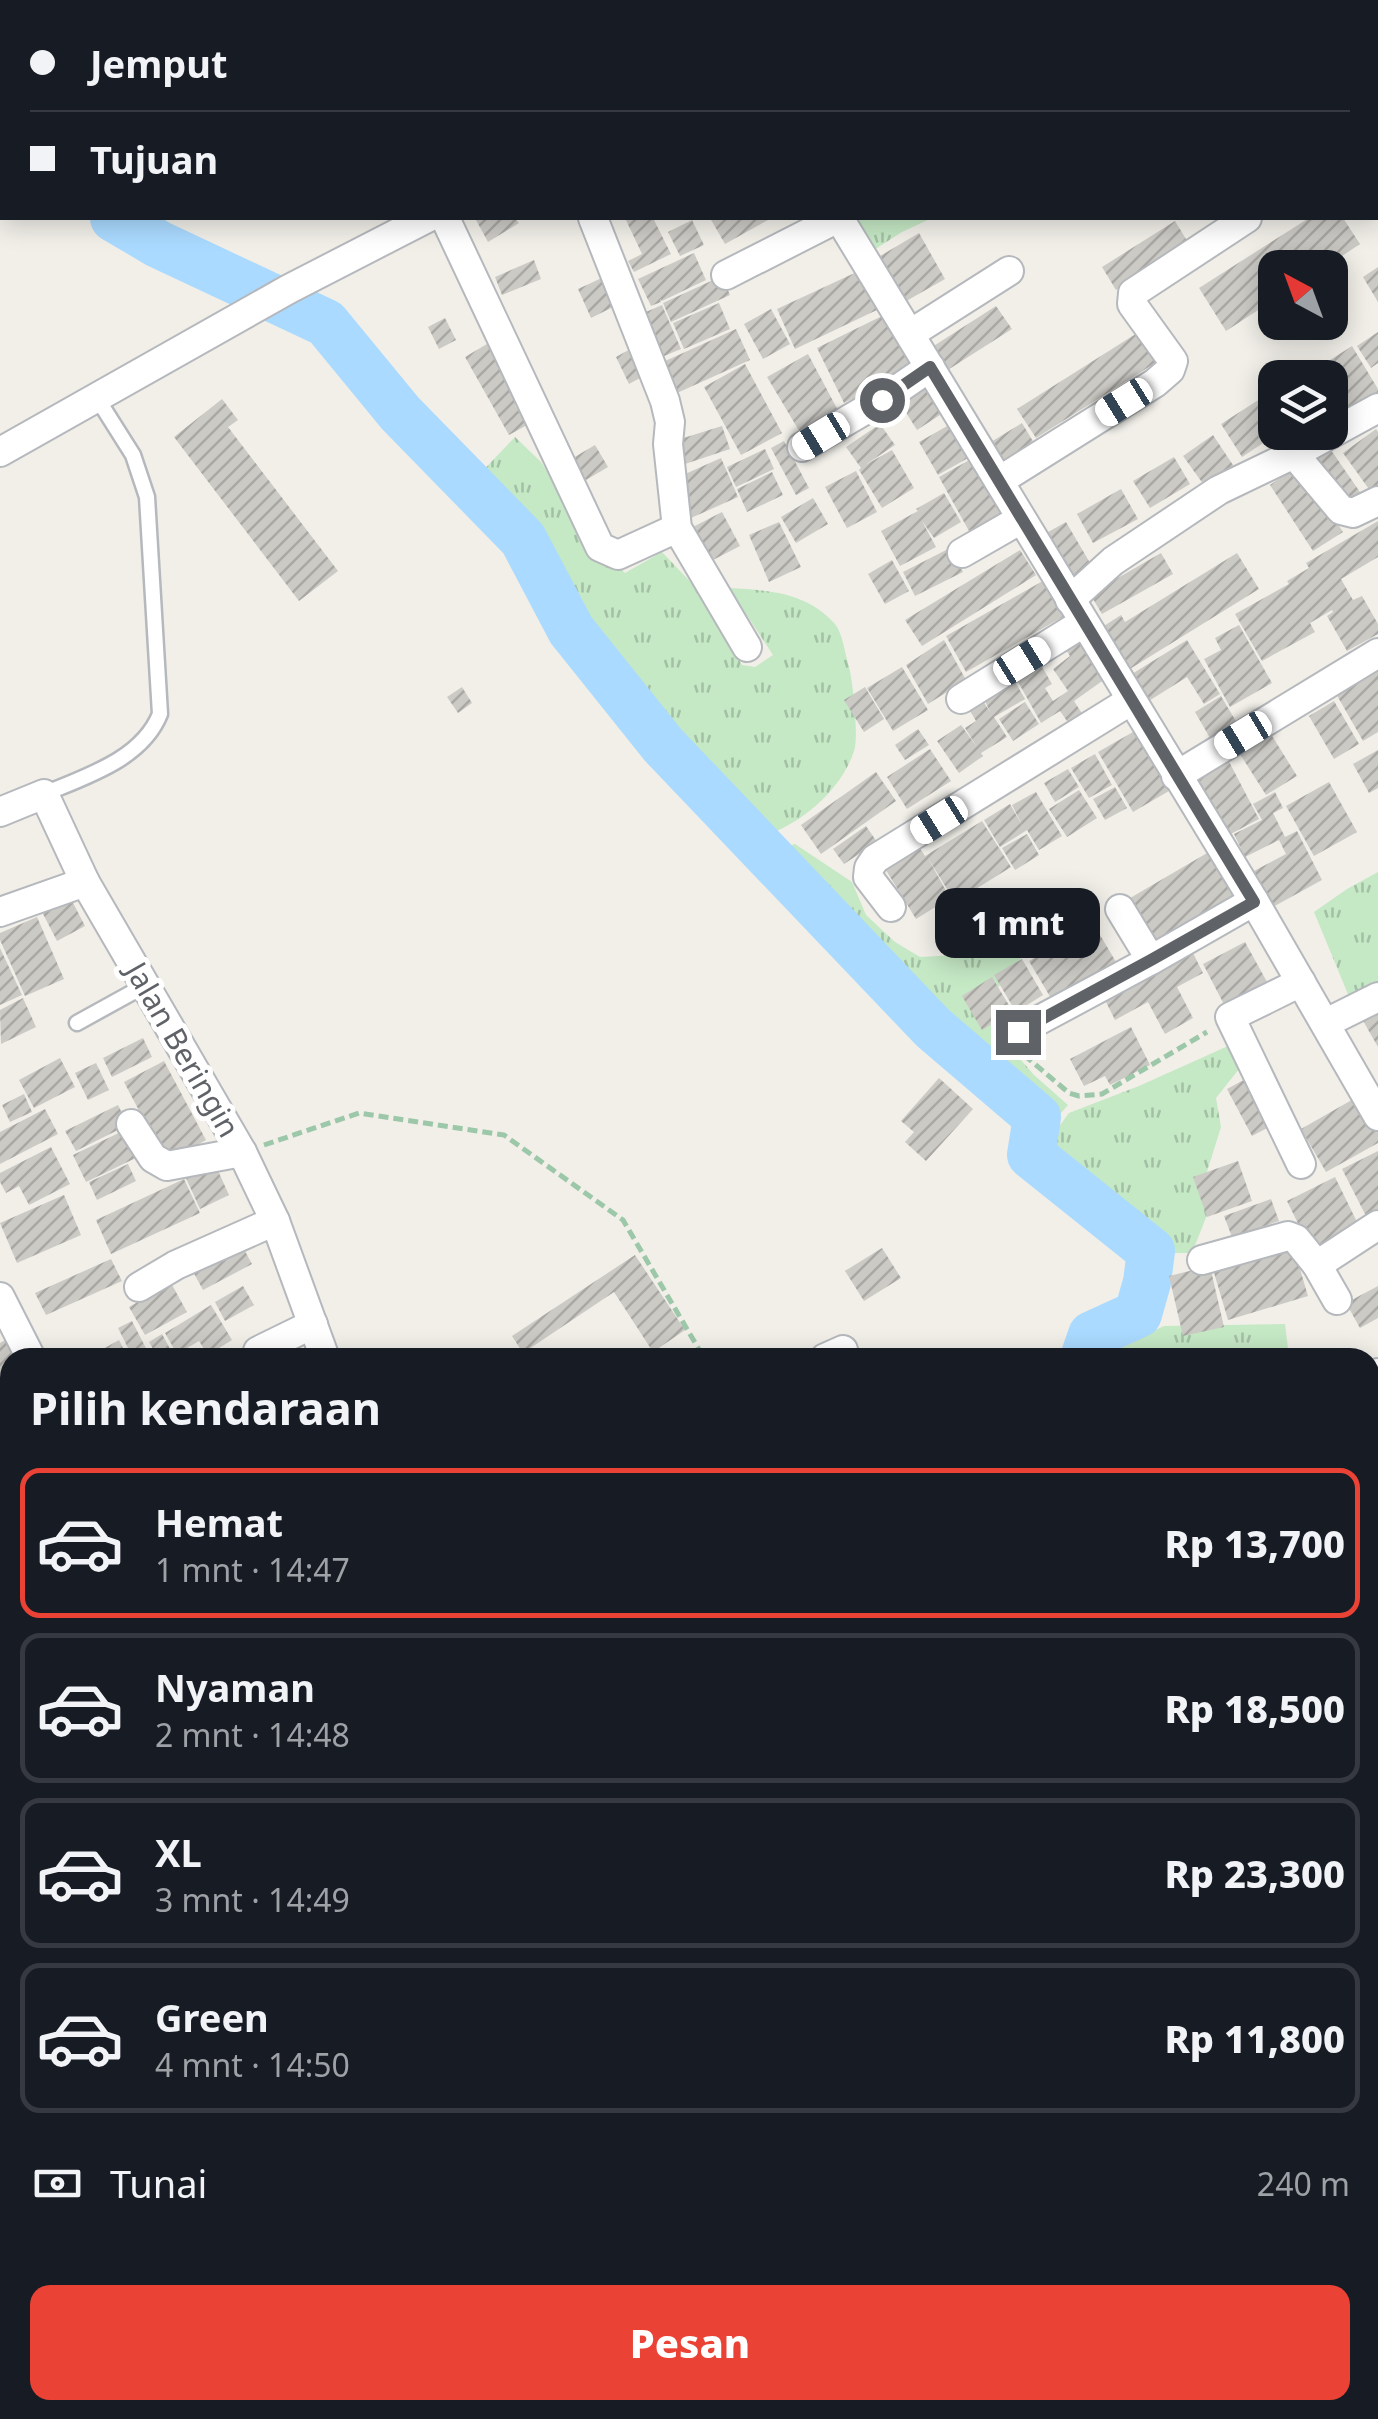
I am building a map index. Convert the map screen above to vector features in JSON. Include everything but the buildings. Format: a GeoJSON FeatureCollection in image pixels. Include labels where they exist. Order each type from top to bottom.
{"type":"FeatureCollection","features":[{"type":"Feature","properties":{"kind":"street"},"geometry":{"type":"LineString","coordinates":[[0,452],[416,220]]}},
{"type":"Feature","properties":{"kind":"street"},"geometry":{"type":"LineString","coordinates":[[446,220],[600,546],[618,555],[677,528]]}},
{"type":"Feature","properties":{"kind":"street"},"geometry":{"type":"LineString","coordinates":[[594,220],[666,402],[677,528],[747,647]]}},
{"type":"Feature","properties":{"kind":"street"},"geometry":{"type":"LineString","coordinates":[[726,275],[835,220]]}},
{"type":"Feature","properties":{"kind":"street"},"geometry":{"type":"LineString","coordinates":[[840,220],[1254,902],[1378,1116]]}},
{"type":"Feature","properties":{"kind":"street"},"geometry":{"type":"LineString","coordinates":[[998,482],[1170,370],[1173,360],[1132,304],[1133,293],[1244,220]]}},
{"type":"Feature","properties":{"kind":"street"},"geometry":{"type":"LineString","coordinates":[[910,334],[1009,272]]}},
{"type":"Feature","properties":{"kind":"street"},"geometry":{"type":"LineString","coordinates":[[802,447],[930,367]]}},
{"type":"Feature","properties":{"kind":"street"},"geometry":{"type":"LineString","coordinates":[[961,699],[1077,612],[1113,560],[1219,490],[1378,408]]}},
{"type":"Feature","properties":{"kind":"street"},"geometry":{"type":"LineString","coordinates":[[1294,454],[1341,510],[1352,512],[1378,501]]}},
{"type":"Feature","properties":{"kind":"street"},"geometry":{"type":"LineString","coordinates":[[962,552],[1021,519]]}},
{"type":"Feature","properties":{"kind":"street"},"geometry":{"type":"LineString","coordinates":[[1176,776],[1378,652]]}},
{"type":"Feature","properties":{"kind":"street"},"geometry":{"type":"LineString","coordinates":[[891,907],[868,877],[868,868],[875,859],[1130,701]]}},
{"type":"Feature","properties":{"kind":"street"},"geometry":{"type":"LineString","coordinates":[[0,812],[44,794]]}},
{"type":"Feature","properties":{"kind":"street","name":"Jalan Beringin"},"geometry":{"type":"LineString","coordinates":[[44,794],[85,882],[242,1152],[275,1221],[321,1348]]}},
{"type":"Feature","properties":{"kind":"street"},"geometry":{"type":"LineString","coordinates":[[0,912],[85,882]]}},
{"type":"Feature","properties":{"kind":"street"},"geometry":{"type":"LineString","coordinates":[[1018,1032],[1254,902]]}},
{"type":"Feature","properties":{"kind":"street"},"geometry":{"type":"LineString","coordinates":[[1120,908],[1151,960]]}},
{"type":"Feature","properties":{"kind":"street"},"geometry":{"type":"LineString","coordinates":[[1300,982],[1230,1017],[1301,1164]]}},
{"type":"Feature","properties":{"kind":"street"},"geometry":{"type":"LineString","coordinates":[[1326,1023],[1378,997]]}},
{"type":"Feature","properties":{"kind":"street"},"geometry":{"type":"LineString","coordinates":[[131,1124],[156,1162],[168,1166],[242,1152]]}},
{"type":"Feature","properties":{"kind":"street"},"geometry":{"type":"LineString","coordinates":[[139,1288],[176,1265],[275,1221]]}},
{"type":"Feature","properties":{"kind":"street"},"geometry":{"type":"LineString","coordinates":[[1317,1265],[1378,1225]]}},
{"type":"Feature","properties":{"kind":"street"},"geometry":{"type":"LineString","coordinates":[[1202,1260],[1288,1236],[1296,1239],[1317,1265],[1337,1300]]}},
{"type":"Feature","properties":{"kind":"street"},"geometry":{"type":"LineString","coordinates":[[0,1297],[26,1348]]}},
{"type":"Feature","properties":{"kind":"street"},"geometry":{"type":"LineString","coordinates":[[264,1348],[313,1324]]}},
{"type":"Feature","properties":{"kind":"lane"},"geometry":{"type":"LineString","coordinates":[[44,794],[92,774],[137,747],[154,729],[160,714],[148,497],[133,456],[97,398]]}},
{"type":"Feature","properties":{"kind":"lane"},"geometry":{"type":"LineString","coordinates":[[77,1024],[144,986]]}},
{"type":"Feature","properties":{"kind":"path"},"geometry":{"type":"LineString","coordinates":[[1018,1032],[1014,1042],[1024,1054],[1063,1089],[1078,1096],[1102,1094],[1192,1042]]}},
{"type":"Feature","properties":{"kind":"path"},"geometry":{"type":"LineString","coordinates":[[242,1152],[359,1113],[504,1135],[623,1220],[698,1348]]}},
{"type":"Feature","properties":{"kind":"green space"},"geometry":{"type":"Polygon","coordinates":[[[848,220],[928,220],[902,232],[866,255],[848,220]]]}},
{"type":"Feature","properties":{"kind":"green space"},"geometry":{"type":"Polygon","coordinates":[[[515,437],[541,462],[584,530],[625,573],[662,552],[701,593],[742,665],[755,667],[773,655],[729,588],[799,599],[835,624],[851,674],[855,744],[841,778],[809,812],[769,834],[736,806],[629,688],[585,633],[542,542],[515,509],[475,479],[515,437]]]}},
{"type":"Feature","properties":{"kind":"green space"},"geometry":{"type":"Polygon","coordinates":[[[795,844],[852,882],[866,915],[895,942],[920,957],[957,955],[1031,924],[1071,899],[1082,905],[1073,938],[1031,946],[980,1013],[1034,1075],[1068,1105],[1054,1121],[946,1025],[779,849],[795,844]]]}},
{"type":"Feature","properties":{"kind":"green space"},"geometry":{"type":"Polygon","coordinates":[[[1378,872],[1378,985],[1350,999],[1314,912],[1378,872]]]}},
{"type":"Feature","properties":{"kind":"green space"},"geometry":{"type":"Polygon","coordinates":[[[1228,1046],[1239,1069],[1216,1098],[1221,1127],[1206,1175],[1207,1215],[1192,1253],[1174,1253],[1045,1146],[1069,1113],[1228,1046]]]}},
{"type":"Feature","properties":{"kind":"green space"},"geometry":{"type":"Polygon","coordinates":[[[1285,1324],[1288,1348],[1116,1348],[1164,1326],[1285,1324]]]}},
{"type":"Feature","properties":{"kind":"waterway"},"geometry":{"type":"LineString","coordinates":[[117,220],[158,244],[326,323],[400,413],[523,539],[571,630],[663,745],[933,1028],[1037,1117],[1031,1155],[1151,1251],[1138,1314],[1092,1335],[1087,1348]]}},
{"type":"Feature","properties":{"kind":"route"},"geometry":{"type":"LineString","coordinates":[[882,400],[930,367],[1254,902],[1018,1032]]}}]}
